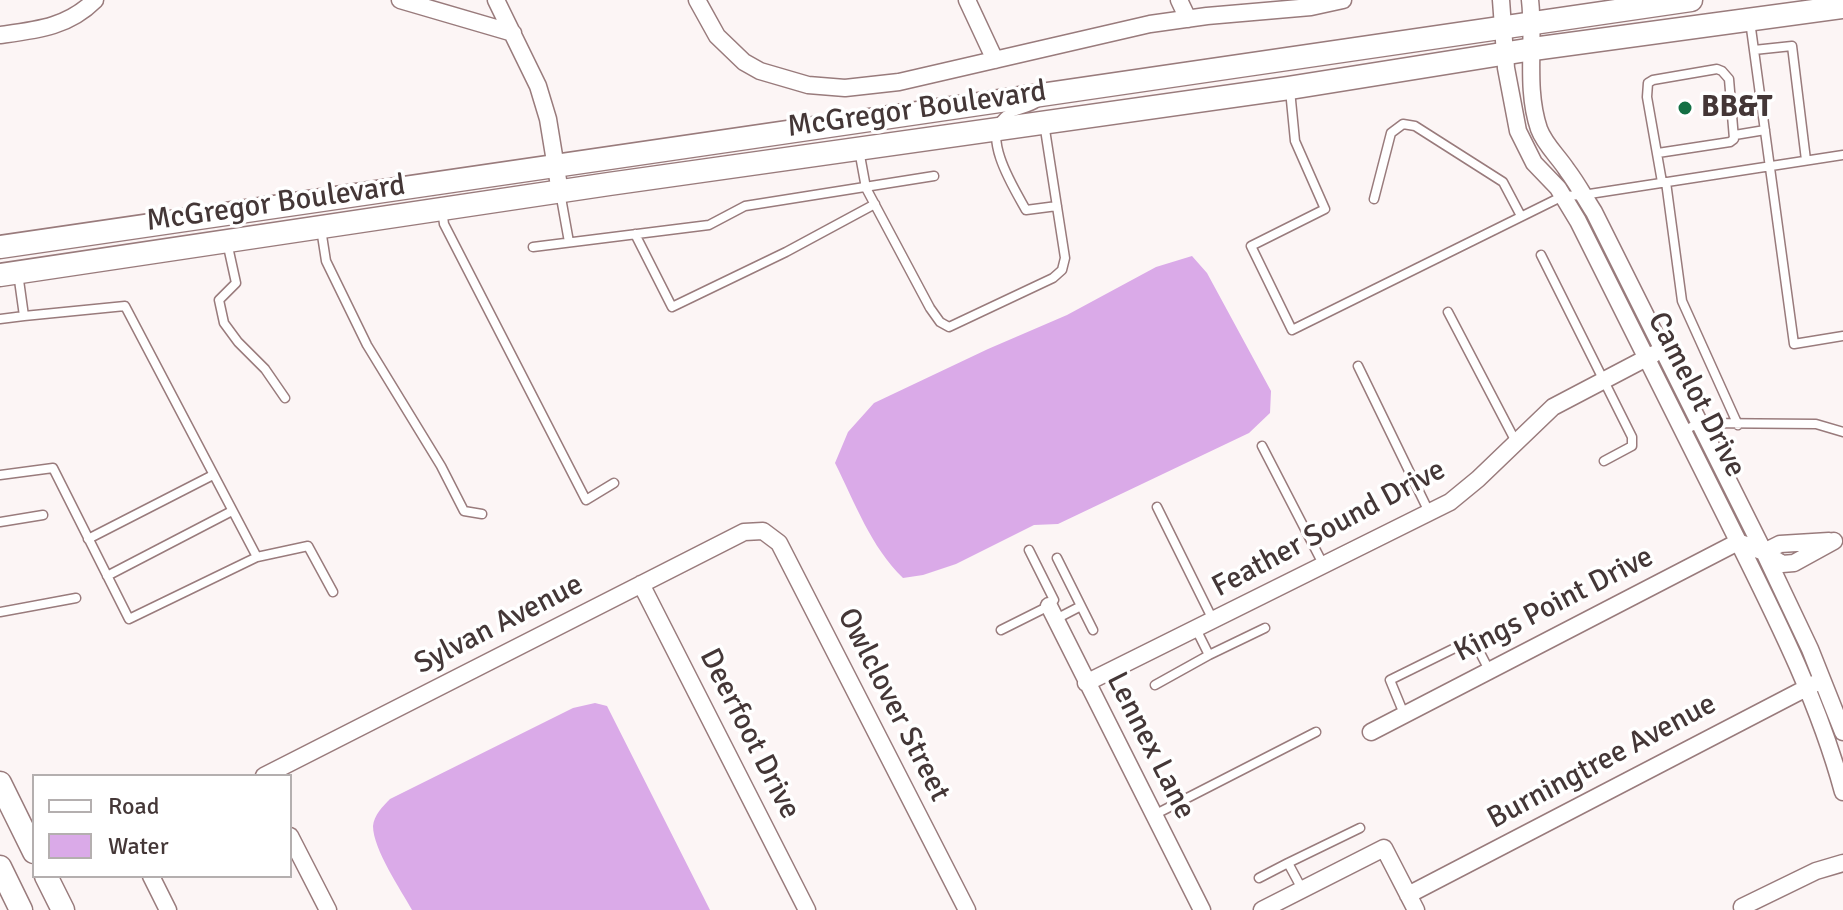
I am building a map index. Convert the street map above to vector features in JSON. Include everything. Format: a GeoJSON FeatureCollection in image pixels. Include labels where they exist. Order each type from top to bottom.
{"type":"FeatureCollection","features":[{"type":"Feature","properties":{"kind":"main road","name":"McGregor Boulevard"},"geometry":{"type":"LineString","coordinates":[[0,247],[1691,0]]}},
{"type":"Feature","properties":{"kind":"main road","name":"McGregor Boulevard"},"geometry":{"type":"LineString","coordinates":[[9,273],[1289,88],[1504,53],[1843,7]]}},
{"type":"Feature","properties":{"kind":"main road"},"geometry":{"type":"LineString","coordinates":[[0,783],[32,848]]}},
{"type":"Feature","properties":{"kind":"main road"},"geometry":{"type":"LineString","coordinates":[[47,878],[63,910]]}},
{"type":"Feature","properties":{"kind":"street"},"geometry":{"type":"LineString","coordinates":[[0,35],[49,28],[66,22],[82,13],[95,0]]}},
{"type":"Feature","properties":{"kind":"street"},"geometry":{"type":"LineString","coordinates":[[400,0],[513,33]]}},
{"type":"Feature","properties":{"kind":"street"},"geometry":{"type":"LineString","coordinates":[[496,0],[538,86],[560,192]]}},
{"type":"Feature","properties":{"kind":"street"},"geometry":{"type":"LineString","coordinates":[[697,0],[717,36],[744,62],[760,71],[808,85],[845,88],[899,82],[1099,34],[1188,19],[1236,7],[1311,7],[1343,0]]}},
{"type":"Feature","properties":{"kind":"street"},"geometry":{"type":"LineString","coordinates":[[967,0],[995,60]]}},
{"type":"Feature","properties":{"kind":"street"},"geometry":{"type":"LineString","coordinates":[[1179,0],[1188,19]]}},
{"type":"Feature","properties":{"kind":"street","name":"Camelot Drive"},"geometry":{"type":"LineString","coordinates":[[1501,0],[1511,100],[1524,149],[1563,196],[1683,431],[1807,687],[1843,792]]}},
{"type":"Feature","properties":{"kind":"street","name":"Camelot Drive"},"geometry":{"type":"LineString","coordinates":[[1530,0],[1533,23],[1530,72],[1539,128],[1545,142],[1583,195],[1764,552],[1843,732]]}},
{"type":"Feature","properties":{"kind":"street","name":"Feather Sound Drive"},"geometry":{"type":"LineString","coordinates":[[1086,683],[1429,512],[1465,491],[1553,407],[1662,350]]}},
{"type":"Feature","properties":{"kind":"street","name":"Sylvan Avenue"},"geometry":{"type":"LineString","coordinates":[[268,774],[744,532],[763,531]]}},
{"type":"Feature","properties":{"kind":"street","name":"Owlclover Street"},"geometry":{"type":"LineString","coordinates":[[763,531],[779,543],[967,910]]}},
{"type":"Feature","properties":{"kind":"street"},"geometry":{"type":"LineString","coordinates":[[1738,542],[1764,552],[1780,544],[1839,540]]}},
{"type":"Feature","properties":{"kind":"street","name":"Kings Point Drive"},"geometry":{"type":"LineString","coordinates":[[1371,732],[1738,542]]}},
{"type":"Feature","properties":{"kind":"street","name":"Deerfoot Drive"},"geometry":{"type":"LineString","coordinates":[[641,584],[807,910]]}},
{"type":"Feature","properties":{"kind":"street","name":"Lennex Lane"},"geometry":{"type":"LineString","coordinates":[[1052,613],[1199,909]]}},
{"type":"Feature","properties":{"kind":"street","name":"Burningtree Avenue"},"geometry":{"type":"LineString","coordinates":[[1412,902],[1823,681]]}},
{"type":"Feature","properties":{"kind":"street"},"geometry":{"type":"LineString","coordinates":[[292,840],[328,910]]}},
{"type":"Feature","properties":{"kind":"street"},"geometry":{"type":"LineString","coordinates":[[1262,910],[1384,848],[1412,902]]}},
{"type":"Feature","properties":{"kind":"street"},"geometry":{"type":"LineString","coordinates":[[1742,907],[1816,871],[1843,863]]}},
{"type":"Feature","properties":{"kind":"street"},"geometry":{"type":"LineString","coordinates":[[152,878],[168,910]]}},
{"type":"Feature","properties":{"kind":"lane"},"geometry":{"type":"LineString","coordinates":[[1750,21],[1794,344],[1843,336]]}},
{"type":"Feature","properties":{"kind":"lane"},"geometry":{"type":"LineString","coordinates":[[1754,50],[1792,46],[1806,160]]}},
{"type":"Feature","properties":{"kind":"lane"},"geometry":{"type":"LineString","coordinates":[[1658,153],[1730,142],[1735,135],[1727,75],[1717,69],[1653,80],[1648,83],[1647,97],[1682,301],[1738,425]]}},
{"type":"Feature","properties":{"kind":"lane"},"geometry":{"type":"LineString","coordinates":[[1289,88],[1295,141],[1325,209],[1251,246],[1292,330],[1563,196],[1843,155]]}},
{"type":"Feature","properties":{"kind":"lane"},"geometry":{"type":"LineString","coordinates":[[1047,94],[1030,109],[1003,117],[996,128],[997,143],[1004,169],[1026,210],[1057,206]]}},
{"type":"Feature","properties":{"kind":"lane"},"geometry":{"type":"LineString","coordinates":[[859,149],[866,188],[930,308],[940,322],[949,327],[1053,278],[1062,270],[1065,258],[1044,122]]}},
{"type":"Feature","properties":{"kind":"lane"},"geometry":{"type":"LineString","coordinates":[[1374,199],[1391,133],[1403,124],[1415,126],[1503,182],[1521,216]]}},
{"type":"Feature","properties":{"kind":"lane"},"geometry":{"type":"LineString","coordinates":[[1735,135],[1765,130]]}},
{"type":"Feature","properties":{"kind":"lane"},"geometry":{"type":"LineString","coordinates":[[533,247],[709,225],[745,206],[934,176]]}},
{"type":"Feature","properties":{"kind":"lane"},"geometry":{"type":"LineString","coordinates":[[560,192],[569,242]]}},
{"type":"Feature","properties":{"kind":"lane"},"geometry":{"type":"LineString","coordinates":[[635,234],[672,307],[786,252],[875,204]]}},
{"type":"Feature","properties":{"kind":"lane"},"geometry":{"type":"LineString","coordinates":[[441,210],[444,224],[586,500],[614,483]]}},
{"type":"Feature","properties":{"kind":"lane"},"geometry":{"type":"LineString","coordinates":[[321,228],[326,261],[367,345],[441,466],[464,511],[482,514]]}},
{"type":"Feature","properties":{"kind":"lane"},"geometry":{"type":"LineString","coordinates":[[227,241],[236,283],[219,300],[224,323],[265,369],[285,398]]}},
{"type":"Feature","properties":{"kind":"lane"},"geometry":{"type":"LineString","coordinates":[[1541,255],[1632,437],[1632,446],[1604,461]]}},
{"type":"Feature","properties":{"kind":"lane"},"geometry":{"type":"LineString","coordinates":[[9,273],[24,316]]}},
{"type":"Feature","properties":{"kind":"lane"},"geometry":{"type":"LineString","coordinates":[[0,319],[125,306],[257,557]]}},
{"type":"Feature","properties":{"kind":"lane"},"geometry":{"type":"LineString","coordinates":[[1448,312],[1516,442]]}},
{"type":"Feature","properties":{"kind":"lane"},"geometry":{"type":"LineString","coordinates":[[1358,366],[1429,512]]}},
{"type":"Feature","properties":{"kind":"lane"},"geometry":{"type":"LineString","coordinates":[[1683,431],[1699,423],[1816,424],[1843,432]]}},
{"type":"Feature","properties":{"kind":"lane"},"geometry":{"type":"LineString","coordinates":[[1262,446],[1324,565]]}},
{"type":"Feature","properties":{"kind":"lane"},"geometry":{"type":"LineString","coordinates":[[0,475],[53,468],[129,619],[257,557],[308,546],[333,592]]}},
{"type":"Feature","properties":{"kind":"lane"},"geometry":{"type":"LineString","coordinates":[[88,539],[213,475]]}},
{"type":"Feature","properties":{"kind":"lane"},"geometry":{"type":"LineString","coordinates":[[1157,507],[1213,620]]}},
{"type":"Feature","properties":{"kind":"lane"},"geometry":{"type":"LineString","coordinates":[[107,576],[232,511]]}},
{"type":"Feature","properties":{"kind":"lane"},"geometry":{"type":"LineString","coordinates":[[0,522],[43,515]]}},
{"type":"Feature","properties":{"kind":"lane"},"geometry":{"type":"LineString","coordinates":[[1029,550],[1054,600],[1052,613]]}},
{"type":"Feature","properties":{"kind":"lane"},"geometry":{"type":"LineString","coordinates":[[1057,558],[1093,630]]}},
{"type":"Feature","properties":{"kind":"lane"},"geometry":{"type":"LineString","coordinates":[[0,612],[76,598]]}},
{"type":"Feature","properties":{"kind":"lane"},"geometry":{"type":"LineString","coordinates":[[1001,630],[1081,606]]}},
{"type":"Feature","properties":{"kind":"lane"},"geometry":{"type":"LineString","coordinates":[[1155,685],[1265,628]]}},
{"type":"Feature","properties":{"kind":"lane"},"geometry":{"type":"LineString","coordinates":[[1196,629],[1209,655]]}},
{"type":"Feature","properties":{"kind":"lane"},"geometry":{"type":"LineString","coordinates":[[1404,714],[1390,680],[1473,639],[1489,670]]}},
{"type":"Feature","properties":{"kind":"lane"},"geometry":{"type":"LineString","coordinates":[[1153,815],[1316,732]]}},
{"type":"Feature","properties":{"kind":"lane"},"geometry":{"type":"LineString","coordinates":[[1259,878],[1360,828]]}},
{"type":"Feature","properties":{"kind":"lane"},"geometry":{"type":"LineString","coordinates":[[1288,863],[1302,889]]}},
{"type":"Feature","properties":{"kind":"water"},"geometry":{"type":"Polygon","coordinates":[[[1192,256],[1207,273],[1271,391],[1270,413],[1249,433],[1058,524],[1034,525],[956,564],[903,578],[873,539],[835,463],[848,432],[874,403],[1067,315],[1156,267],[1192,256]]]}},
{"type":"Feature","properties":{"kind":"water"},"geometry":{"type":"Polygon","coordinates":[[[595,703],[607,706],[710,910],[412,910],[382,857],[374,835],[377,814],[390,799],[573,708],[595,703]]]}},
{"type":"Feature","properties":{"kind":"place","name":"BB&T"},"geometry":{"type":"Point","coordinates":[1685,108]}}]}
